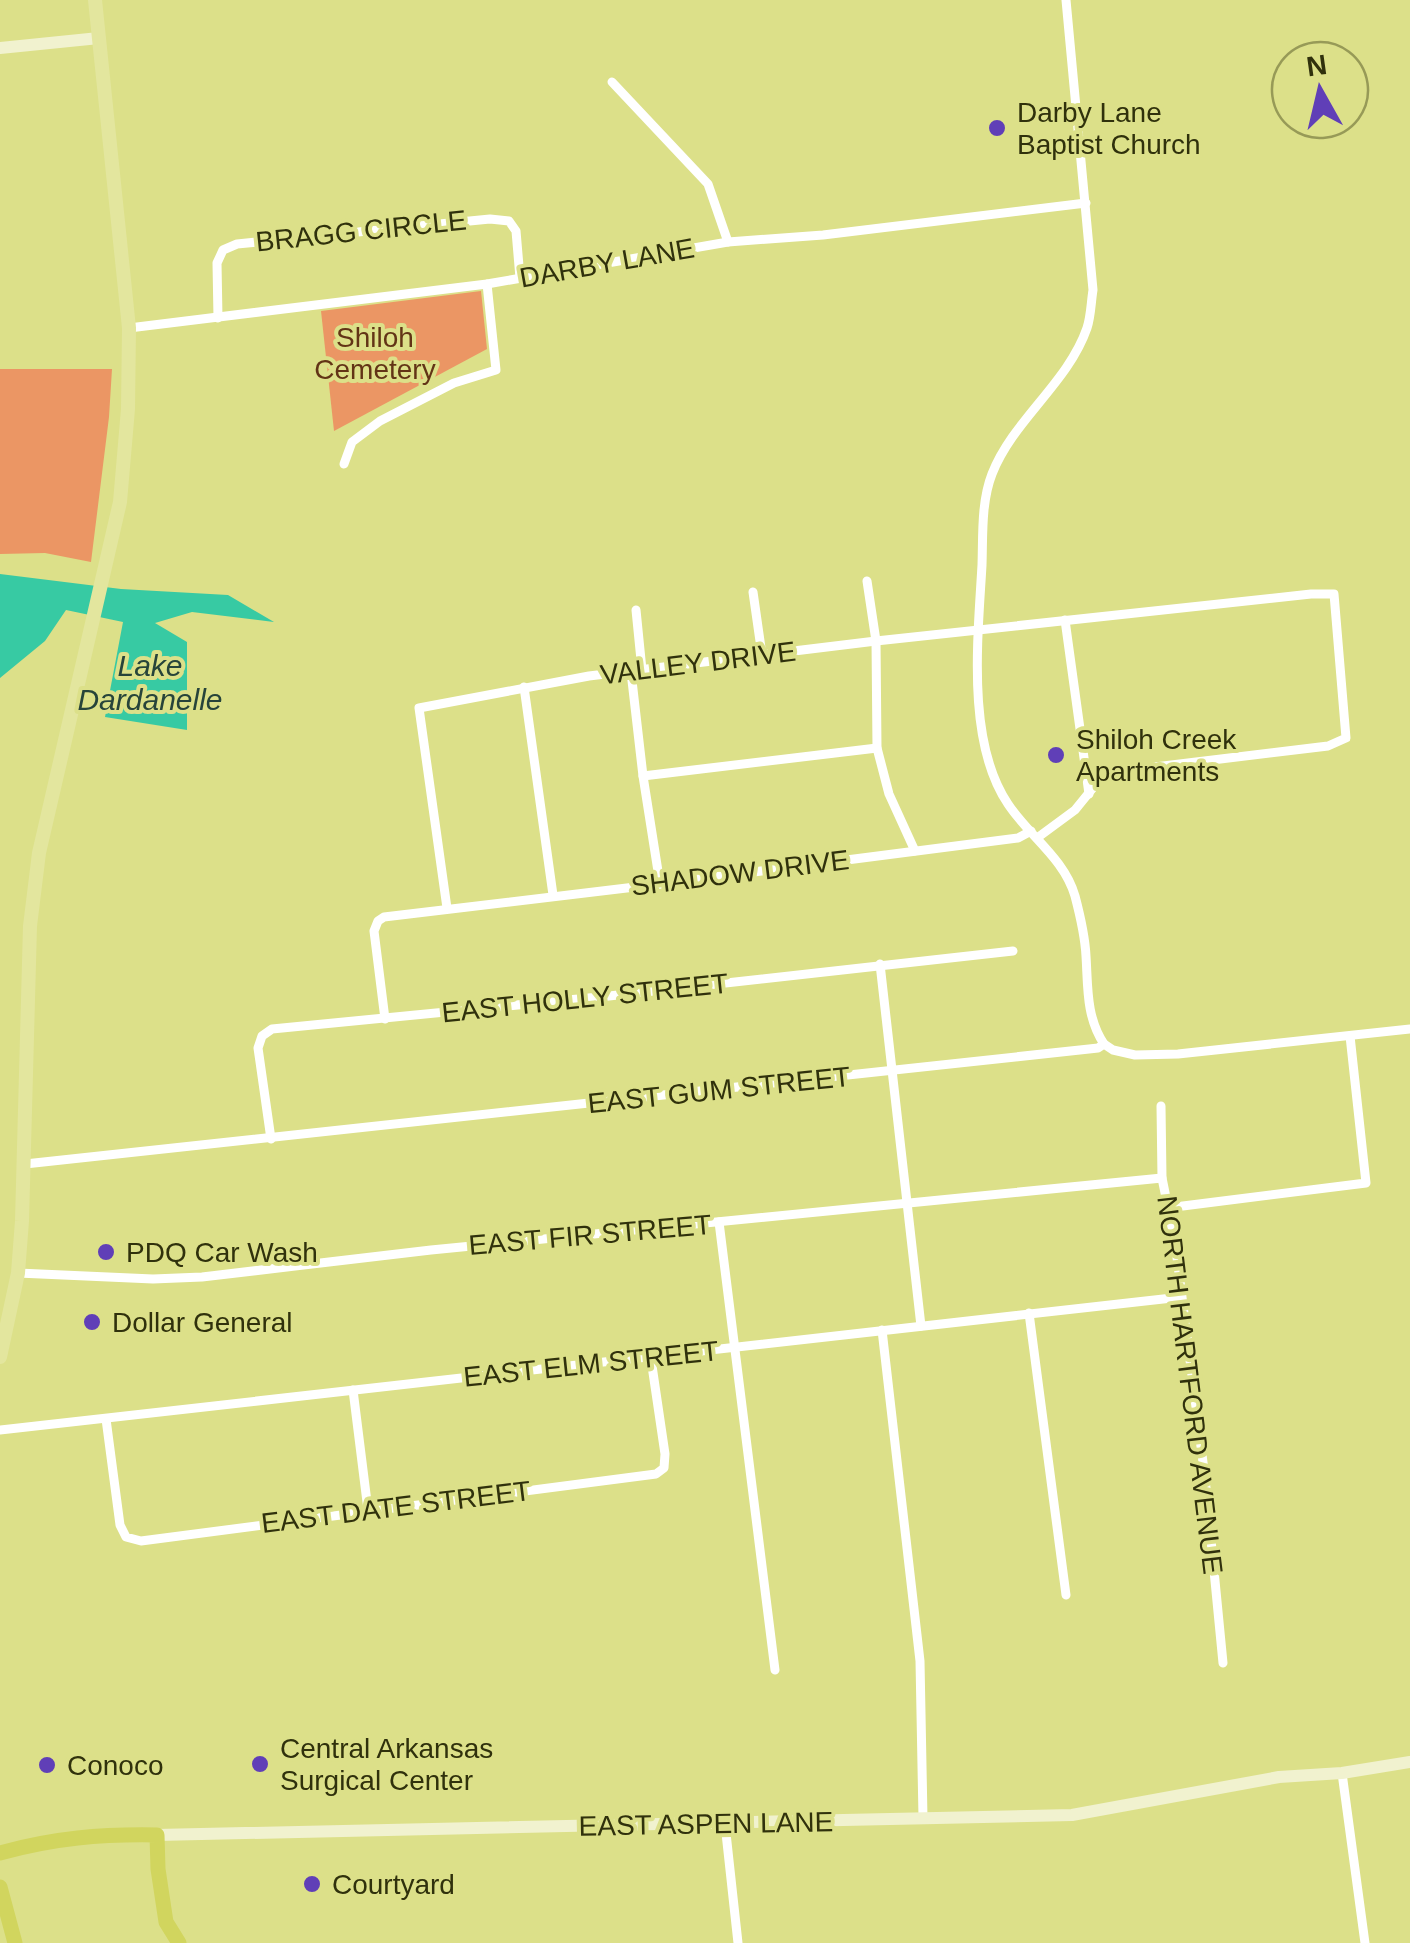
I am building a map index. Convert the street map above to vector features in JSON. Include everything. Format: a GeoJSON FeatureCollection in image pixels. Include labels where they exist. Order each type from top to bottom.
{"type":"FeatureCollection","features":[{"type":"Feature","properties":{"kind":"highway","name":"EAST ASPEN LANE"},"geometry":{"type":"LineString","coordinates":[[0,1853],[41,1842],[107,1834],[157,1835]]}},
{"type":"Feature","properties":{"kind":"highway"},"geometry":{"type":"LineString","coordinates":[[157,1835],[166,1922],[179,1943]]}},
{"type":"Feature","properties":{"kind":"highway"},"geometry":{"type":"LineString","coordinates":[[0,1888],[15,1943]]}},
{"type":"Feature","properties":{"kind":"main road"},"geometry":{"type":"LineString","coordinates":[[0,1357],[18,1273],[34,889],[50,802],[120,502],[126,450],[129,328],[95,0]]}},
{"type":"Feature","properties":{"kind":"street"},"geometry":{"type":"LineString","coordinates":[[1066,0],[1093,290],[1087,327],[1074,356],[1003,448],[990,479],[984,512],[978,630],[980,712],[988,762],[1007,804],[1068,877],[1086,952],[1087,998],[1096,1033],[1104,1044]]}},
{"type":"Feature","properties":{"kind":"street"},"geometry":{"type":"LineString","coordinates":[[0,48],[98,38]]}},
{"type":"Feature","properties":{"kind":"street"},"geometry":{"type":"LineString","coordinates":[[612,82],[708,184],[728,242]]}},
{"type":"Feature","properties":{"kind":"street","name":"DARBY LANE"},"geometry":{"type":"LineString","coordinates":[[129,328],[487,284],[728,242],[823,235],[1086,203]]}},
{"type":"Feature","properties":{"kind":"street","name":"BRAGG CIRCLE"},"geometry":{"type":"LineString","coordinates":[[218,318],[218,263],[223,250],[238,244],[490,218],[509,221],[516,231],[520,278]]}},
{"type":"Feature","properties":{"kind":"street"},"geometry":{"type":"LineString","coordinates":[[344,464],[352,442],[380,421],[454,383],[496,370],[487,284]]}},
{"type":"Feature","properties":{"kind":"street"},"geometry":{"type":"LineString","coordinates":[[867,582],[876,642],[877,748],[889,794],[915,850]]}},
{"type":"Feature","properties":{"kind":"street"},"geometry":{"type":"LineString","coordinates":[[752,592],[762,655]]}},
{"type":"Feature","properties":{"kind":"street","name":"VALLEY DRIVE"},"geometry":{"type":"LineString","coordinates":[[447,908],[419,708],[589,676],[1065,620],[1334,594],[1346,738],[1328,746],[1106,773],[1088,794]]}},
{"type":"Feature","properties":{"kind":"street"},"geometry":{"type":"LineString","coordinates":[[636,610],[643,776],[660,884]]}},
{"type":"Feature","properties":{"kind":"street"},"geometry":{"type":"LineString","coordinates":[[1034,835],[1075,810],[1088,794],[1065,620]]}},
{"type":"Feature","properties":{"kind":"street"},"geometry":{"type":"LineString","coordinates":[[524,687],[553,895]]}},
{"type":"Feature","properties":{"kind":"street"},"geometry":{"type":"LineString","coordinates":[[643,776],[877,748]]}},
{"type":"Feature","properties":{"kind":"street","name":"SHADOW DRIVE"},"geometry":{"type":"LineString","coordinates":[[386,1019],[374,931],[384,917],[1034,835]]}},
{"type":"Feature","properties":{"kind":"street","name":"EAST HOLLY STREET"},"geometry":{"type":"LineString","coordinates":[[271,1139],[258,1048],[262,1036],[272,1030],[1013,951]]}},
{"type":"Feature","properties":{"kind":"street"},"geometry":{"type":"LineString","coordinates":[[880,964],[922,1326]]}},
{"type":"Feature","properties":{"kind":"street","name":"EAST GUM STREET"},"geometry":{"type":"LineString","coordinates":[[24,1164],[1089,1050],[1104,1044],[1135,1055],[1178,1054],[1410,1029]]}},
{"type":"Feature","properties":{"kind":"street"},"geometry":{"type":"LineString","coordinates":[[1167,1208],[1366,1184],[1350,1036]]}},
{"type":"Feature","properties":{"kind":"street","name":"NORTH HARTFORD AVENUE"},"geometry":{"type":"LineString","coordinates":[[1161,1106],[1162,1178],[1175,1242],[1223,1663]]}},
{"type":"Feature","properties":{"kind":"street","name":"EAST FIR STREET"},"geometry":{"type":"LineString","coordinates":[[18,1273],[202,1276],[1162,1178]]}},
{"type":"Feature","properties":{"kind":"street"},"geometry":{"type":"LineString","coordinates":[[719,1222],[775,1670]]}},
{"type":"Feature","properties":{"kind":"street","name":"EAST ELM STREET"},"geometry":{"type":"LineString","coordinates":[[0,1430],[1181,1297]]}},
{"type":"Feature","properties":{"kind":"street"},"geometry":{"type":"LineString","coordinates":[[1029,1314],[1066,1595]]}},
{"type":"Feature","properties":{"kind":"street"},"geometry":{"type":"LineString","coordinates":[[882,1330],[920,1660],[923,1818]]}},
{"type":"Feature","properties":{"kind":"street","name":"EAST DATE STREET"},"geometry":{"type":"LineString","coordinates":[[106,1419],[120,1525],[126,1537],[141,1541],[656,1474],[664,1468],[664,1454],[651,1358]]}},
{"type":"Feature","properties":{"kind":"street"},"geometry":{"type":"LineString","coordinates":[[352,1390],[368,1510]]}},
{"type":"Feature","properties":{"kind":"street","name":"EAST ASPEN LANE"},"geometry":{"type":"LineString","coordinates":[[157,1835],[1072,1815],[1280,1777],[1342,1773],[1410,1762]]}},
{"type":"Feature","properties":{"kind":"street"},"geometry":{"type":"LineString","coordinates":[[1342,1773],[1365,1943]]}},
{"type":"Feature","properties":{"kind":"street"},"geometry":{"type":"LineString","coordinates":[[725,1824],[738,1943]]}},
{"type":"Feature","properties":{"kind":"green space","name":"Shiloh Cemetery"},"geometry":{"type":"Polygon","coordinates":[[[481,291],[487,349],[334,431],[321,311],[481,291]]]}},
{"type":"Feature","properties":{"kind":"green space"},"geometry":{"type":"Polygon","coordinates":[[[0,369],[112,369],[91,562],[45,553],[0,554],[0,369]]]}},
{"type":"Feature","properties":{"kind":"water","name":"Lake Dardanelle"},"geometry":{"type":"Polygon","coordinates":[[[0,574],[121,589],[228,595],[274,622],[192,612],[155,623],[187,642],[187,730],[105,717],[123,622],[66,610],[45,641],[0,678],[0,574]]]}},
{"type":"Feature","properties":{"kind":"place","name":"Darby Lane Baptist Church"},"geometry":{"type":"Point","coordinates":[997,128]}},
{"type":"Feature","properties":{"kind":"place","name":"Shiloh Creek Apartments"},"geometry":{"type":"Point","coordinates":[1056,755]}},
{"type":"Feature","properties":{"kind":"place","name":"PDQ Car Wash"},"geometry":{"type":"Point","coordinates":[106,1252]}},
{"type":"Feature","properties":{"kind":"place","name":"Dollar General"},"geometry":{"type":"Point","coordinates":[92,1322]}},
{"type":"Feature","properties":{"kind":"place","name":"Central Arkansas Surgical Center"},"geometry":{"type":"Point","coordinates":[260,1764]}},
{"type":"Feature","properties":{"kind":"place","name":"Conoco"},"geometry":{"type":"Point","coordinates":[47,1765]}},
{"type":"Feature","properties":{"kind":"place","name":"Courtyard"},"geometry":{"type":"Point","coordinates":[312,1884]}}]}
